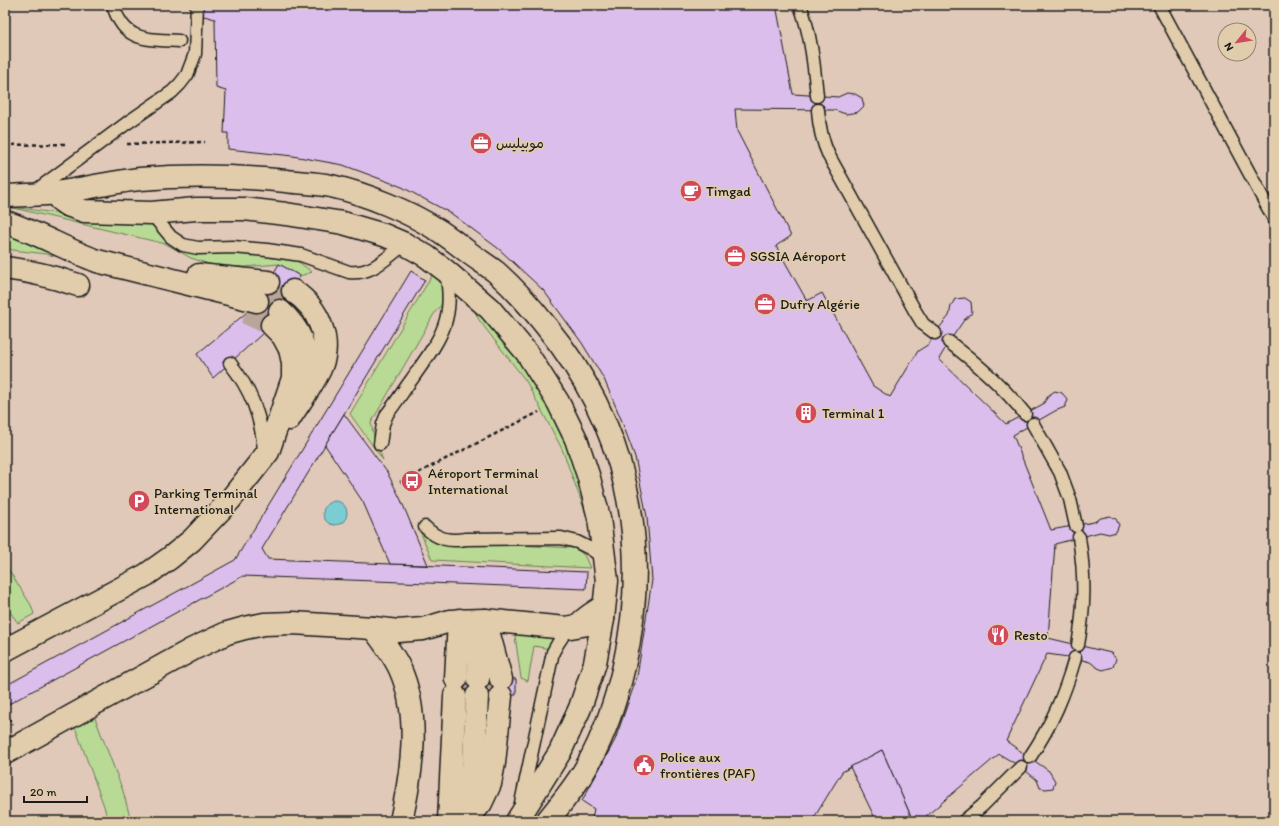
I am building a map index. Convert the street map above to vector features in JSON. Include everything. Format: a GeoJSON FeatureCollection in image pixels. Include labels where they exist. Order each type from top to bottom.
{"type":"FeatureCollection","features":[{"type":"Feature","properties":{"kind":"street"},"geometry":{"type":"LineString","coordinates":[[5,196],[55,193],[102,184],[177,177],[260,178],[330,186],[386,205],[413,217],[440,232],[496,272],[517,292],[555,337],[587,387],[601,413],[613,441],[627,495],[632,523],[635,580],[633,612],[629,644],[613,708],[601,739],[586,769],[568,796],[547,821]]}},
{"type":"Feature","properties":{"kind":"street"},"geometry":{"type":"LineString","coordinates":[[55,193],[60,200],[68,205],[84,211],[151,212],[196,209],[244,209],[343,223],[384,235],[405,244],[426,256],[446,271],[494,314],[527,353],[558,402],[576,439],[589,478],[599,518],[607,580],[595,663],[580,708],[560,752],[517,821]]}},
{"type":"Feature","properties":{"kind":"street"},"geometry":{"type":"LineString","coordinates":[[5,222],[25,228],[96,261],[258,297],[122,267]]}},
{"type":"Feature","properties":{"kind":"street"},"geometry":{"type":"LineString","coordinates":[[5,268],[52,277],[78,285]]}},
{"type":"Feature","properties":{"kind":"street"},"geometry":{"type":"LineString","coordinates":[[5,650],[146,575],[170,558],[192,540],[211,520],[266,455],[320,368],[324,352],[324,337],[320,321],[312,307],[300,295],[282,307],[282,336],[290,349],[294,378],[266,455]]}},
{"type":"Feature","properties":{"kind":"street"},"geometry":{"type":"LineString","coordinates":[[5,753],[193,649],[227,633],[245,628],[264,624],[293,623],[398,631],[422,629],[441,622],[473,620],[552,627],[569,627],[588,624],[604,609]]}},
{"type":"Feature","properties":{"kind":"street"},"geometry":{"type":"LineString","coordinates":[[462,821],[478,793],[484,777],[473,620]]}},
{"type":"Feature","properties":{"kind":"street"},"geometry":{"type":"LineString","coordinates":[[466,821],[481,803],[493,774],[478,688],[473,620]]}},
{"type":"Feature","properties":{"kind":"street"},"geometry":{"type":"LineString","coordinates":[[373,628],[388,648],[400,670],[408,694],[412,718],[412,751],[401,821]]}},
{"type":"Feature","properties":{"kind":"street"},"geometry":{"type":"LineString","coordinates":[[451,821],[478,688]]}},
{"type":"Feature","properties":{"kind":"street"},"geometry":{"type":"LineString","coordinates":[[457,821],[473,774],[478,688]]}},
{"type":"Feature","properties":{"kind":"lane"},"geometry":{"type":"LineString","coordinates":[[113,5],[116,17],[124,27],[133,34],[145,39],[179,41]]}},
{"type":"Feature","properties":{"kind":"lane"},"geometry":{"type":"LineString","coordinates":[[32,194],[98,144],[172,92],[180,84],[192,65],[195,54],[197,5]]}},
{"type":"Feature","properties":{"kind":"lane"},"geometry":{"type":"LineString","coordinates":[[800,5],[811,42],[817,96]]}},
{"type":"Feature","properties":{"kind":"lane"},"geometry":{"type":"LineString","coordinates":[[1159,5],[1274,219]]}},
{"type":"Feature","properties":{"kind":"lane"},"geometry":{"type":"LineString","coordinates":[[818,110],[823,142],[829,156],[914,311],[923,324],[935,333]]}},
{"type":"Feature","properties":{"kind":"lane"},"geometry":{"type":"LineString","coordinates":[[151,212],[171,237],[183,245],[198,248],[233,247],[301,255],[349,272],[357,273],[372,269],[405,244]]}},
{"type":"Feature","properties":{"kind":"lane"},"geometry":{"type":"LineString","coordinates":[[380,444],[383,424],[388,414],[433,349],[446,324],[450,301],[446,271]]}},
{"type":"Feature","properties":{"kind":"lane"},"geometry":{"type":"LineString","coordinates":[[948,342],[990,375],[1025,414]]}},
{"type":"Feature","properties":{"kind":"lane"},"geometry":{"type":"LineString","coordinates":[[230,363],[244,383],[253,400],[259,418],[266,455]]}},
{"type":"Feature","properties":{"kind":"lane"},"geometry":{"type":"LineString","coordinates":[[1033,424],[1060,472],[1070,499],[1078,532],[1083,564],[1084,591],[1083,618],[1078,645]]}},
{"type":"Feature","properties":{"kind":"lane"},"geometry":{"type":"LineString","coordinates":[[425,527],[431,534],[439,538],[457,541],[466,539],[561,538],[577,542],[604,558]]}},
{"type":"Feature","properties":{"kind":"lane"},"geometry":{"type":"LineString","coordinates":[[517,821],[553,652],[562,635],[569,627]]}},
{"type":"Feature","properties":{"kind":"lane"},"geometry":{"type":"LineString","coordinates":[[1030,757],[1058,710],[1068,684],[1075,658]]}},
{"type":"Feature","properties":{"kind":"lane"},"geometry":{"type":"LineString","coordinates":[[964,821],[1002,787],[1021,767]]}},
{"type":"Feature","properties":{"kind":"path"},"geometry":{"type":"LineString","coordinates":[[5,145],[205,142]]}},
{"type":"Feature","properties":{"kind":"path"},"geometry":{"type":"LineString","coordinates":[[400,482],[558,402]]}},
{"type":"Feature","properties":{"kind":"green space"},"geometry":{"type":"Polygon","coordinates":[[[5,206],[91,218],[158,221],[169,224],[183,240],[198,248],[288,254],[312,272],[300,276],[279,264],[245,267],[215,266],[191,258],[166,244],[5,206]]]}},
{"type":"Feature","properties":{"kind":"green space"},"geometry":{"type":"Polygon","coordinates":[[[5,231],[111,269],[46,254],[5,249],[5,231]]]}},
{"type":"Feature","properties":{"kind":"green space"},"geometry":{"type":"Polygon","coordinates":[[[434,272],[443,291],[443,299],[441,304],[371,423],[374,437],[383,460],[350,414],[434,272]]]}},
{"type":"Feature","properties":{"kind":"green space"},"geometry":{"type":"Polygon","coordinates":[[[478,303],[563,415],[589,522],[562,449],[526,381],[479,320],[473,307],[478,303]]]}},
{"type":"Feature","properties":{"kind":"green space"},"geometry":{"type":"Polygon","coordinates":[[[420,531],[435,541],[575,548],[584,555],[590,568],[432,560],[420,531]]]}},
{"type":"Feature","properties":{"kind":"green space"},"geometry":{"type":"Polygon","coordinates":[[[5,564],[31,605],[34,614],[18,623],[5,605],[5,564]]]}},
{"type":"Feature","properties":{"kind":"green space"},"geometry":{"type":"Polygon","coordinates":[[[506,622],[556,636],[550,649],[534,646],[528,681],[521,678],[515,636],[506,622]]]}},
{"type":"Feature","properties":{"kind":"green space"},"geometry":{"type":"Polygon","coordinates":[[[95,718],[123,791],[131,821],[108,821],[75,727],[95,718]]]}},
{"type":"Feature","properties":{"kind":"water"},"geometry":{"type":"Polygon","coordinates":[[[335,501],[344,504],[347,513],[344,522],[335,525],[326,522],[323,513],[326,504],[335,501]]]}},
{"type":"Feature","properties":{"kind":"building","name":"Terminal 1"},"geometry":{"type":"Polygon","coordinates":[[[200,5],[776,5],[793,94],[838,97],[847,93],[855,94],[862,98],[864,106],[858,112],[846,114],[834,110],[735,109],[737,131],[791,236],[776,246],[807,301],[822,293],[873,386],[890,397],[918,351],[929,344],[935,333],[949,316],[951,306],[955,299],[965,298],[971,302],[972,313],[964,320],[939,359],[1006,424],[1043,404],[1049,395],[1055,391],[1062,393],[1068,400],[1065,407],[1055,411],[1013,435],[1051,530],[1094,522],[1101,518],[1110,516],[1116,519],[1119,525],[1116,532],[1109,534],[1100,532],[1055,544],[1048,638],[1111,653],[1116,659],[1113,667],[1103,670],[1090,662],[1047,654],[1006,741],[1049,771],[1055,781],[1053,788],[1040,788],[1037,780],[1021,767],[999,754],[925,817],[927,821],[913,821],[882,750],[842,772],[812,821],[596,821],[592,818],[594,809],[582,801],[615,740],[637,677],[652,580],[647,517],[635,457],[604,379],[582,343],[544,291],[499,249],[452,214],[402,187],[343,165],[293,156],[228,149],[228,133],[224,133],[226,91],[216,88],[215,19],[200,15],[200,5]]]}},
{"type":"Feature","properties":{"kind":"building"},"geometry":{"type":"Polygon","coordinates":[[[279,264],[300,276],[293,291],[272,325],[213,378],[197,354],[246,313],[257,301],[279,264]]]}},
{"type":"Feature","properties":{"kind":"building"},"geometry":{"type":"Polygon","coordinates":[[[411,271],[425,280],[262,549],[268,559],[587,572],[586,589],[243,576],[5,706],[5,686],[235,560],[411,271]]]}},
{"type":"Feature","properties":{"kind":"building"},"geometry":{"type":"Polygon","coordinates":[[[344,414],[387,472],[401,500],[428,565],[390,564],[363,502],[325,445],[344,414]]]}},
{"type":"Feature","properties":{"kind":"building"},"geometry":{"type":"Polygon","coordinates":[[[452,679],[516,679],[516,695],[452,696],[452,679]]]}},
{"type":"Feature","properties":{"kind":"building"},"geometry":{"type":"Polygon","coordinates":[[[882,750],[913,821],[870,821],[874,816],[850,767],[882,750]]]}},
{"type":"Feature","properties":{"kind":"tunnel"},"geometry":{"type":"LineString","coordinates":[[263,292],[286,302]]}},
{"type":"Feature","properties":{"kind":"tunnel"},"geometry":{"type":"LineString","coordinates":[[246,313],[272,325]]}},
{"type":"Feature","properties":{"kind":"tunnel"},"geometry":{"type":"LineString","coordinates":[[465,696],[466,679]]}},
{"type":"Feature","properties":{"kind":"tunnel"},"geometry":{"type":"LineString","coordinates":[[491,696],[492,679]]}},
{"type":"Feature","properties":{"kind":"place","name":"موبيليس"},"geometry":{"type":"Point","coordinates":[481,143]}},
{"type":"Feature","properties":{"kind":"place","name":"Timgad"},"geometry":{"type":"Point","coordinates":[691,191]}},
{"type":"Feature","properties":{"kind":"place","name":"SGSIA Aéroport"},"geometry":{"type":"Point","coordinates":[735,256]}},
{"type":"Feature","properties":{"kind":"place","name":"Dufry Algérie"},"geometry":{"type":"Point","coordinates":[765,304]}},
{"type":"Feature","properties":{"kind":"place","name":"Terminal 1"},"geometry":{"type":"Point","coordinates":[806,413]}},
{"type":"Feature","properties":{"kind":"place","name":"Aéroport Terminal International"},"geometry":{"type":"Point","coordinates":[412,481]}},
{"type":"Feature","properties":{"kind":"place","name":"Parking Terminal International"},"geometry":{"type":"Point","coordinates":[139,501]}},
{"type":"Feature","properties":{"kind":"place","name":"Resto"},"geometry":{"type":"Point","coordinates":[998,635]}},
{"type":"Feature","properties":{"kind":"place","name":"Police aux frontières (PAF)"},"geometry":{"type":"Point","coordinates":[644,765]}}]}
